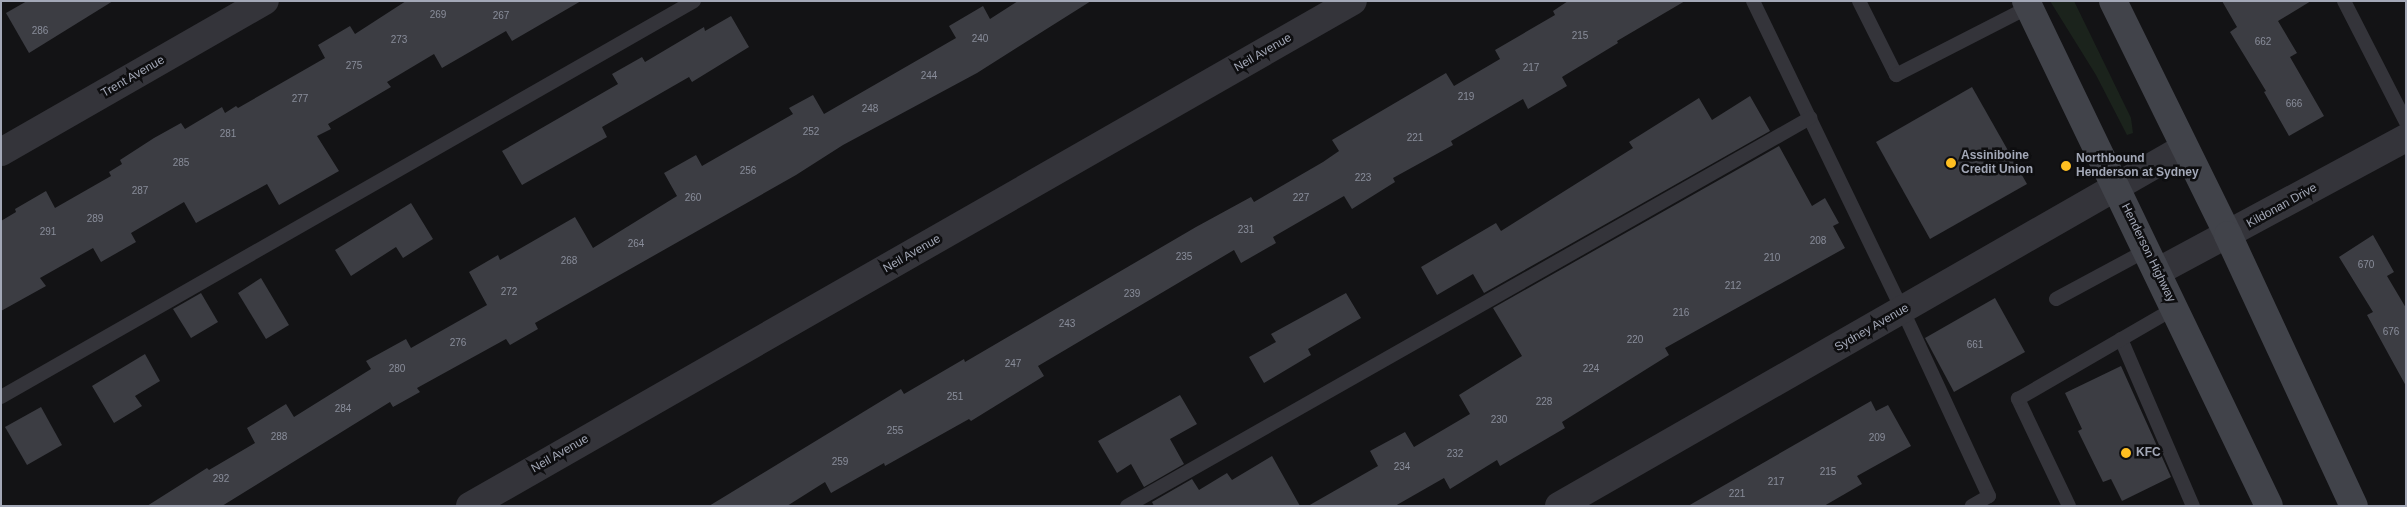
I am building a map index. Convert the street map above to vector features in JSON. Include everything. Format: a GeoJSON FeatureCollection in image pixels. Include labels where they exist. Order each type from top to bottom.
{"type":"FeatureCollection","features":[{"type":"Feature","properties":{"kind":"main road"},"geometry":{"type":"LineString","coordinates":[[2113,1],[2228,235],[2354,506]]}},
{"type":"Feature","properties":{"kind":"main road","name":"Henderson Highway"},"geometry":{"type":"LineString","coordinates":[[2027,4],[2269,506]]}},
{"type":"Feature","properties":{"kind":"street","name":"Trent Avenue"},"geometry":{"type":"LineString","coordinates":[[1,152],[265,1]]}},
{"type":"Feature","properties":{"kind":"street","name":"Neil Avenue"},"geometry":{"type":"LineString","coordinates":[[470,506],[1353,1]]}},
{"type":"Feature","properties":{"kind":"street","name":"Kildonan Drive"},"geometry":{"type":"LineString","coordinates":[[2152,261],[2228,235],[2406,138]]}},
{"type":"Feature","properties":{"kind":"street","name":"Sydney Avenue"},"geometry":{"type":"LineString","coordinates":[[1559,506],[2184,148]]}},
{"type":"Feature","properties":{"kind":"lane"},"geometry":{"type":"LineString","coordinates":[[1,397],[694,1]]}},
{"type":"Feature","properties":{"kind":"lane"},"geometry":{"type":"LineString","coordinates":[[1753,1],[1903,310],[1989,496],[1972,506]]}},
{"type":"Feature","properties":{"kind":"lane"},"geometry":{"type":"LineString","coordinates":[[1859,1],[1896,74],[2027,4]]}},
{"type":"Feature","properties":{"kind":"lane"},"geometry":{"type":"LineString","coordinates":[[2344,1],[2406,122]]}},
{"type":"Feature","properties":{"kind":"lane"},"geometry":{"type":"LineString","coordinates":[[1128,506],[1810,118]]}},
{"type":"Feature","properties":{"kind":"lane"},"geometry":{"type":"LineString","coordinates":[[2056,299],[2152,261]]}},
{"type":"Feature","properties":{"kind":"lane"},"geometry":{"type":"LineString","coordinates":[[2069,506],[2018,399],[2175,308]]}},
{"type":"Feature","properties":{"kind":"lane"},"geometry":{"type":"LineString","coordinates":[[2121,339],[2193,506]]}},
{"type":"Feature","properties":{"kind":"shaded area"},"geometry":{"type":"Polygon","coordinates":[[[2050,1],[2074,1],[2131,118],[2133,133],[2127,135],[2096,75],[2050,1]]]}},
{"type":"Feature","properties":{"kind":"building"},"geometry":{"type":"Polygon","coordinates":[[[27,1],[113,1],[29,53],[6,13],[27,1]]]}},
{"type":"Feature","properties":{"kind":"building"},"geometry":{"type":"Polygon","coordinates":[[[406,1],[581,1],[512,41],[506,31],[442,68],[434,54],[387,82],[391,87],[328,124],[331,129],[317,136],[339,171],[279,205],[267,184],[196,223],[184,202],[131,233],[136,242],[101,262],[93,248],[40,278],[46,286],[1,311],[1,221],[16,212],[15,209],[46,191],[55,208],[111,176],[109,172],[122,164],[120,160],[154,138],[181,123],[185,129],[222,107],[225,113],[236,106],[238,108],[325,58],[318,45],[350,26],[355,34],[406,1]]]}},
{"type":"Feature","properties":{"kind":"building"},"geometry":{"type":"Polygon","coordinates":[[[1018,1],[1091,1],[977,73],[843,145],[796,175],[535,323],[538,329],[510,345],[506,339],[417,388],[420,392],[393,407],[390,402],[222,506],[147,506],[207,468],[209,470],[255,443],[247,428],[286,404],[294,417],[371,369],[366,361],[406,339],[411,348],[487,305],[469,272],[498,255],[500,260],[575,217],[593,248],[677,196],[664,173],[696,155],[702,166],[793,114],[789,108],[813,95],[824,114],[956,38],[949,26],[983,6],[990,19],[1018,1]]]}},
{"type":"Feature","properties":{"kind":"building"},"geometry":{"type":"Polygon","coordinates":[[[1568,1],[1685,1],[1617,41],[1618,43],[1562,77],[1567,86],[1528,109],[1523,99],[1451,141],[1453,145],[1393,178],[1395,182],[1352,209],[1344,196],[1273,237],[1276,243],[1241,263],[1234,250],[1038,366],[1044,376],[971,421],[969,419],[885,466],[884,463],[831,493],[825,482],[787,506],[709,506],[901,389],[904,394],[964,359],[965,362],[1196,227],[1251,197],[1254,202],[1323,162],[1339,151],[1332,140],[1446,73],[1454,86],[1500,59],[1495,50],[1555,15],[1553,11],[1568,1]]]}},
{"type":"Feature","properties":{"kind":"building"},"geometry":{"type":"Polygon","coordinates":[[[2222,1],[2311,1],[2278,21],[2297,53],[2290,57],[2324,116],[2289,136],[2264,92],[2266,91],[2230,32],[2237,27],[2222,1]]]}},
{"type":"Feature","properties":{"kind":"building"},"geometry":{"type":"Polygon","coordinates":[[[731,16],[749,47],[692,82],[689,77],[602,127],[607,137],[522,185],[502,151],[618,84],[612,74],[642,57],[645,62],[704,27],[705,31],[731,16]]]}},
{"type":"Feature","properties":{"kind":"building","name":"Assiniboine Credit Union"},"geometry":{"type":"Polygon","coordinates":[[[1972,87],[2027,184],[1930,239],[1876,142],[1972,87]]]}},
{"type":"Feature","properties":{"kind":"building"},"geometry":{"type":"Polygon","coordinates":[[[1750,96],[1770,131],[1484,293],[1473,274],[1437,295],[1421,267],[1496,223],[1501,231],[1633,148],[1629,142],[1699,98],[1712,120],[1750,96]]]}},
{"type":"Feature","properties":{"kind":"building"},"geometry":{"type":"Polygon","coordinates":[[[1779,146],[1812,206],[1825,198],[1839,223],[1833,226],[1845,248],[1665,348],[1669,355],[1562,422],[1565,428],[1500,466],[1497,460],[1450,489],[1444,478],[1395,506],[1308,506],[1378,466],[1370,451],[1405,432],[1414,447],[1470,414],[1459,395],[1522,356],[1493,308],[1779,146]]]}},
{"type":"Feature","properties":{"kind":"building"},"geometry":{"type":"Polygon","coordinates":[[[411,203],[433,239],[403,258],[396,247],[351,276],[335,250],[411,203]]]}},
{"type":"Feature","properties":{"kind":"building"},"geometry":{"type":"Polygon","coordinates":[[[2373,235],[2394,272],[2387,276],[2406,308],[2406,386],[2367,315],[2373,312],[2339,257],[2373,235]]]}},
{"type":"Feature","properties":{"kind":"building"},"geometry":{"type":"Polygon","coordinates":[[[261,278],[289,325],[266,339],[238,293],[261,278]]]}},
{"type":"Feature","properties":{"kind":"building"},"geometry":{"type":"Polygon","coordinates":[[[201,293],[218,322],[191,338],[173,309],[201,293]]]}},
{"type":"Feature","properties":{"kind":"building"},"geometry":{"type":"Polygon","coordinates":[[[1346,293],[1361,318],[1308,349],[1311,355],[1264,383],[1249,357],[1276,342],[1271,334],[1346,293]]]}},
{"type":"Feature","properties":{"kind":"building"},"geometry":{"type":"Polygon","coordinates":[[[1995,298],[2025,352],[1954,392],[1925,338],[1995,298]]]}},
{"type":"Feature","properties":{"kind":"building"},"geometry":{"type":"Polygon","coordinates":[[[145,354],[160,381],[135,396],[142,406],[114,423],[92,386],[145,354]]]}},
{"type":"Feature","properties":{"kind":"building","name":"KFC"},"geometry":{"type":"Polygon","coordinates":[[[2121,366],[2171,477],[2122,501],[2111,479],[2103,482],[2078,431],[2082,429],[2065,393],[2121,366]]]}},
{"type":"Feature","properties":{"kind":"building"},"geometry":{"type":"Polygon","coordinates":[[[1180,395],[1197,424],[1170,439],[1184,464],[1144,487],[1131,464],[1117,473],[1098,441],[1180,395]]]}},
{"type":"Feature","properties":{"kind":"building"},"geometry":{"type":"Polygon","coordinates":[[[1871,401],[1876,411],[1888,405],[1911,446],[1857,476],[1862,484],[1824,506],[1688,506],[1871,401]]]}},
{"type":"Feature","properties":{"kind":"building"},"geometry":{"type":"Polygon","coordinates":[[[41,407],[62,445],[27,465],[5,427],[41,407]]]}},
{"type":"Feature","properties":{"kind":"building"},"geometry":{"type":"Polygon","coordinates":[[[1272,456],[1300,506],[1154,506],[1152,502],[1192,479],[1199,490],[1227,473],[1232,480],[1272,456]]]}},
{"type":"Feature","properties":{"kind":"place","name":"Assiniboine Credit Union"},"geometry":{"type":"Point","coordinates":[1951,163]}},
{"type":"Feature","properties":{"kind":"place","name":"Northbound Henderson at Sydney"},"geometry":{"type":"Point","coordinates":[2066,166]}},
{"type":"Feature","properties":{"kind":"place","name":"KFC"},"geometry":{"type":"Point","coordinates":[2126,453]}}]}
